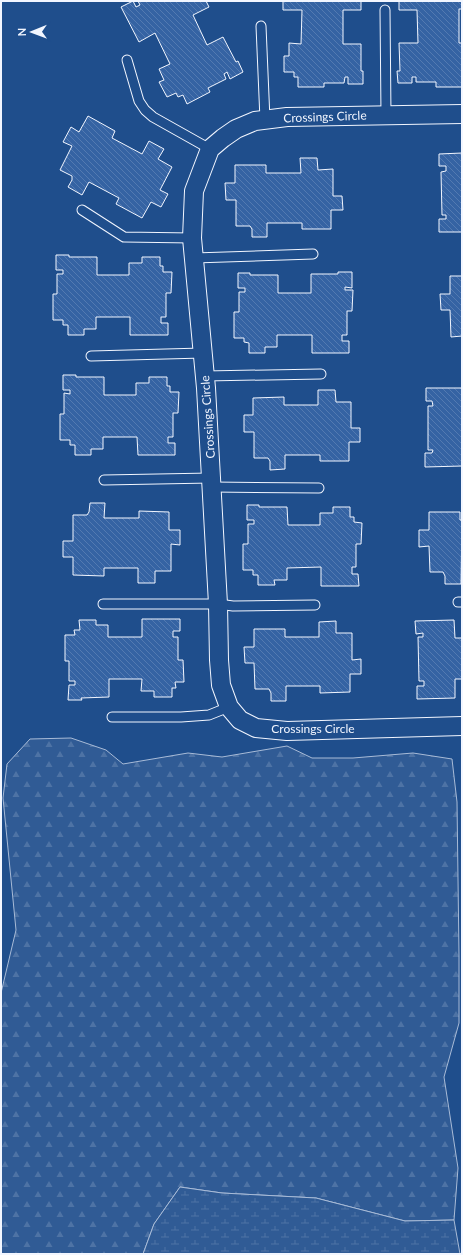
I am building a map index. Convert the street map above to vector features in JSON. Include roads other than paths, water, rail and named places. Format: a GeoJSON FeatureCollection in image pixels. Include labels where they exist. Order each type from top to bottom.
{"type":"FeatureCollection","features":[{"type":"Feature","properties":{"kind":"street","name":"Crossings Circle"},"geometry":{"type":"LineString","coordinates":[[462,114],[287,117],[255,121],[236,128],[210,149],[194,191],[192,238],[205,376],[212,482],[218,604],[219,660],[221,685],[229,707],[240,720],[256,728],[286,731],[462,726]]}},
{"type":"Feature","properties":{"kind":"lane"},"geometry":{"type":"LineString","coordinates":[[385,10],[386,115]]}},
{"type":"Feature","properties":{"kind":"lane"},"geometry":{"type":"LineString","coordinates":[[261,26],[265,120]]}},
{"type":"Feature","properties":{"kind":"lane"},"geometry":{"type":"LineString","coordinates":[[127,60],[139,101],[145,110],[153,117],[210,149]]}},
{"type":"Feature","properties":{"kind":"lane"},"geometry":{"type":"LineString","coordinates":[[82,210],[124,237],[192,238]]}},
{"type":"Feature","properties":{"kind":"lane"},"geometry":{"type":"LineString","coordinates":[[194,258],[313,254]]}},
{"type":"Feature","properties":{"kind":"lane"},"geometry":{"type":"LineString","coordinates":[[91,356],[203,353]]}},
{"type":"Feature","properties":{"kind":"lane"},"geometry":{"type":"LineString","coordinates":[[205,376],[321,374]]}},
{"type":"Feature","properties":{"kind":"lane"},"geometry":{"type":"LineString","coordinates":[[104,480],[212,482],[320,488]]}},
{"type":"Feature","properties":{"kind":"lane"},"geometry":{"type":"LineString","coordinates":[[103,604],[218,604],[232,606],[315,605]]}},
{"type":"Feature","properties":{"kind":"lane"},"geometry":{"type":"LineString","coordinates":[[112,717],[181,717],[209,715],[229,707]]}}]}
